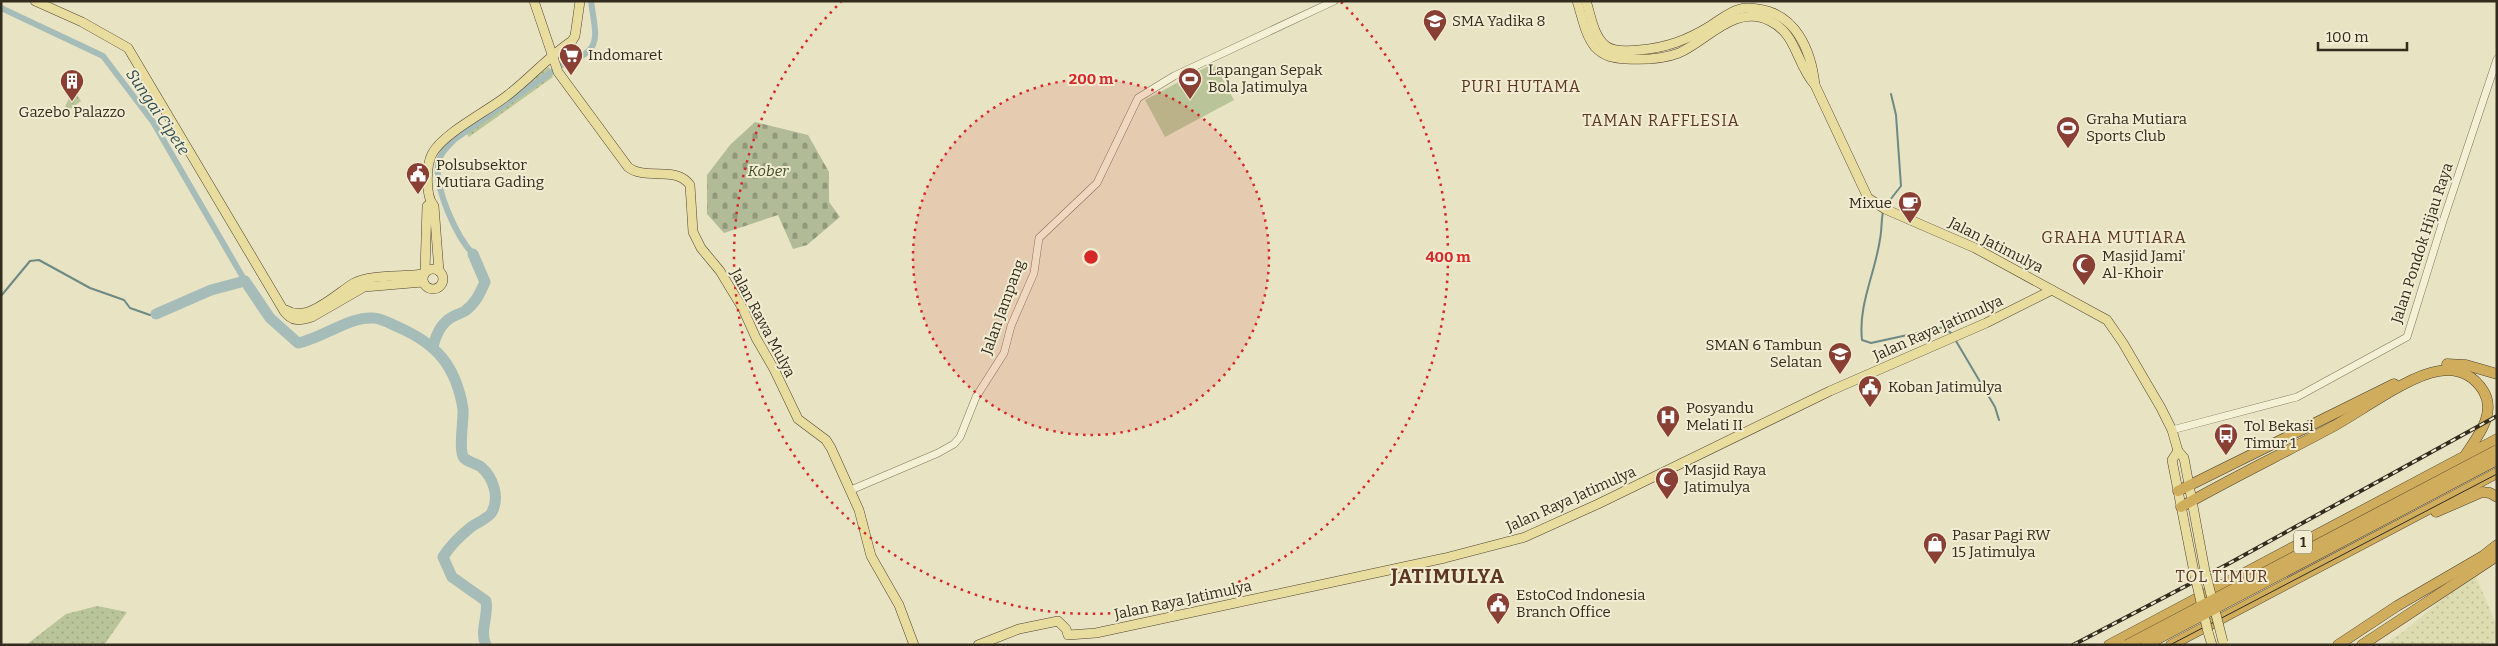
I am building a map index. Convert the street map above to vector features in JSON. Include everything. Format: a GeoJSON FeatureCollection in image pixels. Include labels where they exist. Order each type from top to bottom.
{"type":"FeatureCollection","features":[{"type":"Feature","properties":{"kind":"highway"},"geometry":{"type":"LineString","coordinates":[[2178,490],[2302,428],[2434,366],[2454,363],[2497,374]]}},
{"type":"Feature","properties":{"kind":"highway"},"geometry":{"type":"LineString","coordinates":[[2181,507],[2220,483],[2333,427],[2414,380],[2438,371],[2460,371],[2471,376],[2485,393],[2487,414],[2484,425],[2464,456]]}},
{"type":"Feature","properties":{"kind":"highway","name":"1"},"geometry":{"type":"LineString","coordinates":[[2109,645],[2497,439]]}},
{"type":"Feature","properties":{"kind":"highway","name":"1"},"geometry":{"type":"LineString","coordinates":[[2128,645],[2497,450]]}},
{"type":"Feature","properties":{"kind":"highway","name":"1"},"geometry":{"type":"LineString","coordinates":[[2146,645],[2497,460]]}},
{"type":"Feature","properties":{"kind":"highway"},"geometry":{"type":"LineString","coordinates":[[2215,472],[2220,483]]}},
{"type":"Feature","properties":{"kind":"highway","name":"1"},"geometry":{"type":"LineString","coordinates":[[2171,645],[2497,472]]}},
{"type":"Feature","properties":{"kind":"highway"},"geometry":{"type":"LineString","coordinates":[[2283,586],[2464,498],[2482,492],[2490,493],[2497,497]]}},
{"type":"Feature","properties":{"kind":"highway"},"geometry":{"type":"LineString","coordinates":[[2338,645],[2397,606],[2483,556],[2497,545]]}},
{"type":"Feature","properties":{"kind":"highway"},"geometry":{"type":"LineString","coordinates":[[2362,645],[2497,556]]}},
{"type":"Feature","properties":{"kind":"main road"},"geometry":{"type":"LineString","coordinates":[[36,1],[82,22],[128,48],[282,306],[292,314],[301,314],[315,308],[359,281],[424,276],[432,269],[439,272]]}},
{"type":"Feature","properties":{"kind":"main road","name":"Jalan Rawa Mulya"},"geometry":{"type":"LineString","coordinates":[[534,1],[558,72],[628,167],[639,172],[678,176],[688,182],[691,188],[693,234],[701,248],[720,271],[743,309],[798,419],[828,444],[851,490],[871,556],[899,605],[914,645]]}},
{"type":"Feature","properties":{"kind":"main road"},"geometry":{"type":"LineString","coordinates":[[431,203],[427,206],[424,276],[428,289],[437,289],[442,282],[439,272],[434,206],[431,203],[429,166],[435,150],[446,138],[508,96],[553,60],[576,36],[580,1]]}},
{"type":"Feature","properties":{"kind":"main road","name":"Jalan Jatimulya"},"geometry":{"type":"LineString","coordinates":[[1577,1],[1590,39],[1602,54],[1611,58],[1630,59],[1667,56],[1686,50],[1742,16],[1760,16],[1772,21],[1788,34],[1804,69],[1815,85],[1868,198],[1882,208],[1976,248],[2107,320],[2123,343],[2172,430],[2178,451],[2184,458],[2205,570],[2224,643]]}},
{"type":"Feature","properties":{"kind":"main road","name":"Jalan Jatimulya"},"geometry":{"type":"LineString","coordinates":[[1586,1],[1600,41],[1610,48],[1629,51],[1658,48],[1685,41],[1729,13],[1742,8],[1766,10],[1780,16],[1796,29],[1810,59],[1815,85]]}},
{"type":"Feature","properties":{"kind":"main road","name":"Jalan Raya Jatimulya"},"geometry":{"type":"LineString","coordinates":[[978,645],[1020,629],[1058,621],[1068,635],[1096,632],[1445,558],[1526,537],[1830,391],[1954,337],[2052,290]]}},
{"type":"Feature","properties":{"kind":"main road"},"geometry":{"type":"LineString","coordinates":[[2178,451],[2172,460],[2194,572],[2212,645]]}},
{"type":"Feature","properties":{"kind":"street","name":"Jalan Jampang"},"geometry":{"type":"LineString","coordinates":[[851,490],[938,453],[954,444],[960,437],[976,397],[1004,353],[1011,326],[1034,273],[1039,238],[1098,183],[1138,98],[1174,76],[1334,1]]}},
{"type":"Feature","properties":{"kind":"street","name":"Jalan Pondok Hijau Raya"},"geometry":{"type":"LineString","coordinates":[[2172,430],[2296,396],[2407,336],[2443,220],[2497,59]]}},
{"type":"Feature","properties":{"kind":"green space","name":"Lapangan Sepak Bola Jatimulya"},"geometry":{"type":"Polygon","coordinates":[[[1214,63],[1234,100],[1165,137],[1145,100],[1214,63]]]}},
{"type":"Feature","properties":{"kind":"green space"},"geometry":{"type":"Polygon","coordinates":[[[549,67],[553,77],[469,137],[463,128],[549,67]]]}},
{"type":"Feature","properties":{"kind":"green space"},"geometry":{"type":"Polygon","coordinates":[[[73,89],[81,101],[61,116],[73,89]]]}},
{"type":"Feature","properties":{"kind":"green space","name":"Kober"},"geometry":{"type":"Polygon","coordinates":[[[755,122],[808,135],[829,172],[829,202],[840,217],[807,245],[793,249],[778,215],[724,233],[707,214],[707,175],[730,145],[755,122]]]}},
{"type":"Feature","properties":{"kind":"green space"},"geometry":{"type":"Polygon","coordinates":[[[2476,577],[2497,626],[2497,639],[2485,645],[2382,645],[2403,632],[2453,590],[2476,577]]]}},
{"type":"Feature","properties":{"kind":"green space"},"geometry":{"type":"Polygon","coordinates":[[[97,606],[127,612],[104,645],[26,645],[66,614],[97,606]]]}},
{"type":"Feature","properties":{"kind":"waterway"},"geometry":{"type":"LineString","coordinates":[[473,254],[460,236],[443,199],[438,175],[440,157],[455,139],[563,64],[585,54],[591,48],[595,34],[591,1]]}},
{"type":"Feature","properties":{"kind":"waterway","name":"Sungai Cipete"},"geometry":{"type":"LineString","coordinates":[[1,8],[103,56],[153,122],[245,281]]}},
{"type":"Feature","properties":{"kind":"waterway"},"geometry":{"type":"LineString","coordinates":[[1886,205],[1901,186],[1896,115],[1891,94]]}},
{"type":"Feature","properties":{"kind":"waterway"},"geometry":{"type":"LineString","coordinates":[[1883,212],[1878,252],[1862,314],[1862,340],[1871,343],[1944,327],[1952,334]]}},
{"type":"Feature","properties":{"kind":"waterway"},"geometry":{"type":"LineString","coordinates":[[433,347],[442,325],[472,305],[485,282],[473,254]]}},
{"type":"Feature","properties":{"kind":"waterway"},"geometry":{"type":"LineString","coordinates":[[1,296],[30,261],[39,260],[90,288],[124,300],[130,308],[150,315],[156,314]]}},
{"type":"Feature","properties":{"kind":"waterway"},"geometry":{"type":"LineString","coordinates":[[156,314],[211,290],[245,281],[270,318],[298,343],[307,341],[355,320],[373,318],[386,321],[412,334],[424,341],[443,358],[455,380],[463,409],[462,454],[464,458],[485,471],[492,482],[495,494],[491,514],[463,534],[452,544],[443,557],[452,577],[486,601],[487,607],[483,634],[486,645]]}},
{"type":"Feature","properties":{"kind":"waterway"},"geometry":{"type":"LineString","coordinates":[[1956,341],[1995,407],[1999,420]]}},
{"type":"Feature","properties":{"kind":"tram line"},"geometry":{"type":"LineString","coordinates":[[2170,645],[2497,474]]}},
{"type":"Feature","properties":{"kind":"railway"},"geometry":{"type":"LineString","coordinates":[[2073,645],[2228,564],[2497,416]]}},
{"type":"Feature","properties":{"kind":"place","name":"SMA Yadika 8"},"geometry":{"type":"Point","coordinates":[1435,42]}},
{"type":"Feature","properties":{"kind":"place","name":"Indomaret"},"geometry":{"type":"Point","coordinates":[571,76]}},
{"type":"Feature","properties":{"kind":"place","name":"Lapangan Sepak Bola Jatimulya"},"geometry":{"type":"Point","coordinates":[1190,100]}},
{"type":"Feature","properties":{"kind":"place","name":"Gazebo Palazzo"},"geometry":{"type":"Point","coordinates":[72,102]}},
{"type":"Feature","properties":{"kind":"place","name":"Graha Mutiara Sports Club"},"geometry":{"type":"Point","coordinates":[2068,149]}},
{"type":"Feature","properties":{"kind":"place","name":"Polsubsektor Mutiara Gading"},"geometry":{"type":"Point","coordinates":[418,195]}},
{"type":"Feature","properties":{"kind":"place","name":"Mixue"},"geometry":{"type":"Point","coordinates":[1910,224]}},
{"type":"Feature","properties":{"kind":"place","name":"Masjid Jami' Al-Khoir"},"geometry":{"type":"Point","coordinates":[2084,286]}},
{"type":"Feature","properties":{"kind":"place","name":"SMAN 6 Tambun Selatan"},"geometry":{"type":"Point","coordinates":[1840,375]}},
{"type":"Feature","properties":{"kind":"place","name":"Koban Jatimulya"},"geometry":{"type":"Point","coordinates":[1870,408]}},
{"type":"Feature","properties":{"kind":"place","name":"Posyandu Melati II"},"geometry":{"type":"Point","coordinates":[1668,438]}},
{"type":"Feature","properties":{"kind":"place","name":"Tol Bekasi Timur 1"},"geometry":{"type":"Point","coordinates":[2226,456]}},
{"type":"Feature","properties":{"kind":"place","name":"Masjid Raya Jatimulya"},"geometry":{"type":"Point","coordinates":[1667,500]}},
{"type":"Feature","properties":{"kind":"place","name":"Pasar Pagi RW 15 Jatimulya"},"geometry":{"type":"Point","coordinates":[1935,565]}},
{"type":"Feature","properties":{"kind":"place","name":"EstoCod Indonesia Branch Office"},"geometry":{"type":"Point","coordinates":[1498,625]}},
{"type":"Feature","properties":{"kind":"district","name":"PURI HUTAMA"},"geometry":{"type":"Point","coordinates":[1521,86]}},
{"type":"Feature","properties":{"kind":"district","name":"TAMAN RAFFLESIA"},"geometry":{"type":"Point","coordinates":[1661,120]}},
{"type":"Feature","properties":{"kind":"district","name":"GRAHA MUTIARA"},"geometry":{"type":"Point","coordinates":[2114,237]}},
{"type":"Feature","properties":{"kind":"district","name":"JATIMULYA"},"geometry":{"type":"Point","coordinates":[1448,576]}},
{"type":"Feature","properties":{"kind":"district","name":"TOL TIMUR"},"geometry":{"type":"Point","coordinates":[2222,576]}}]}
